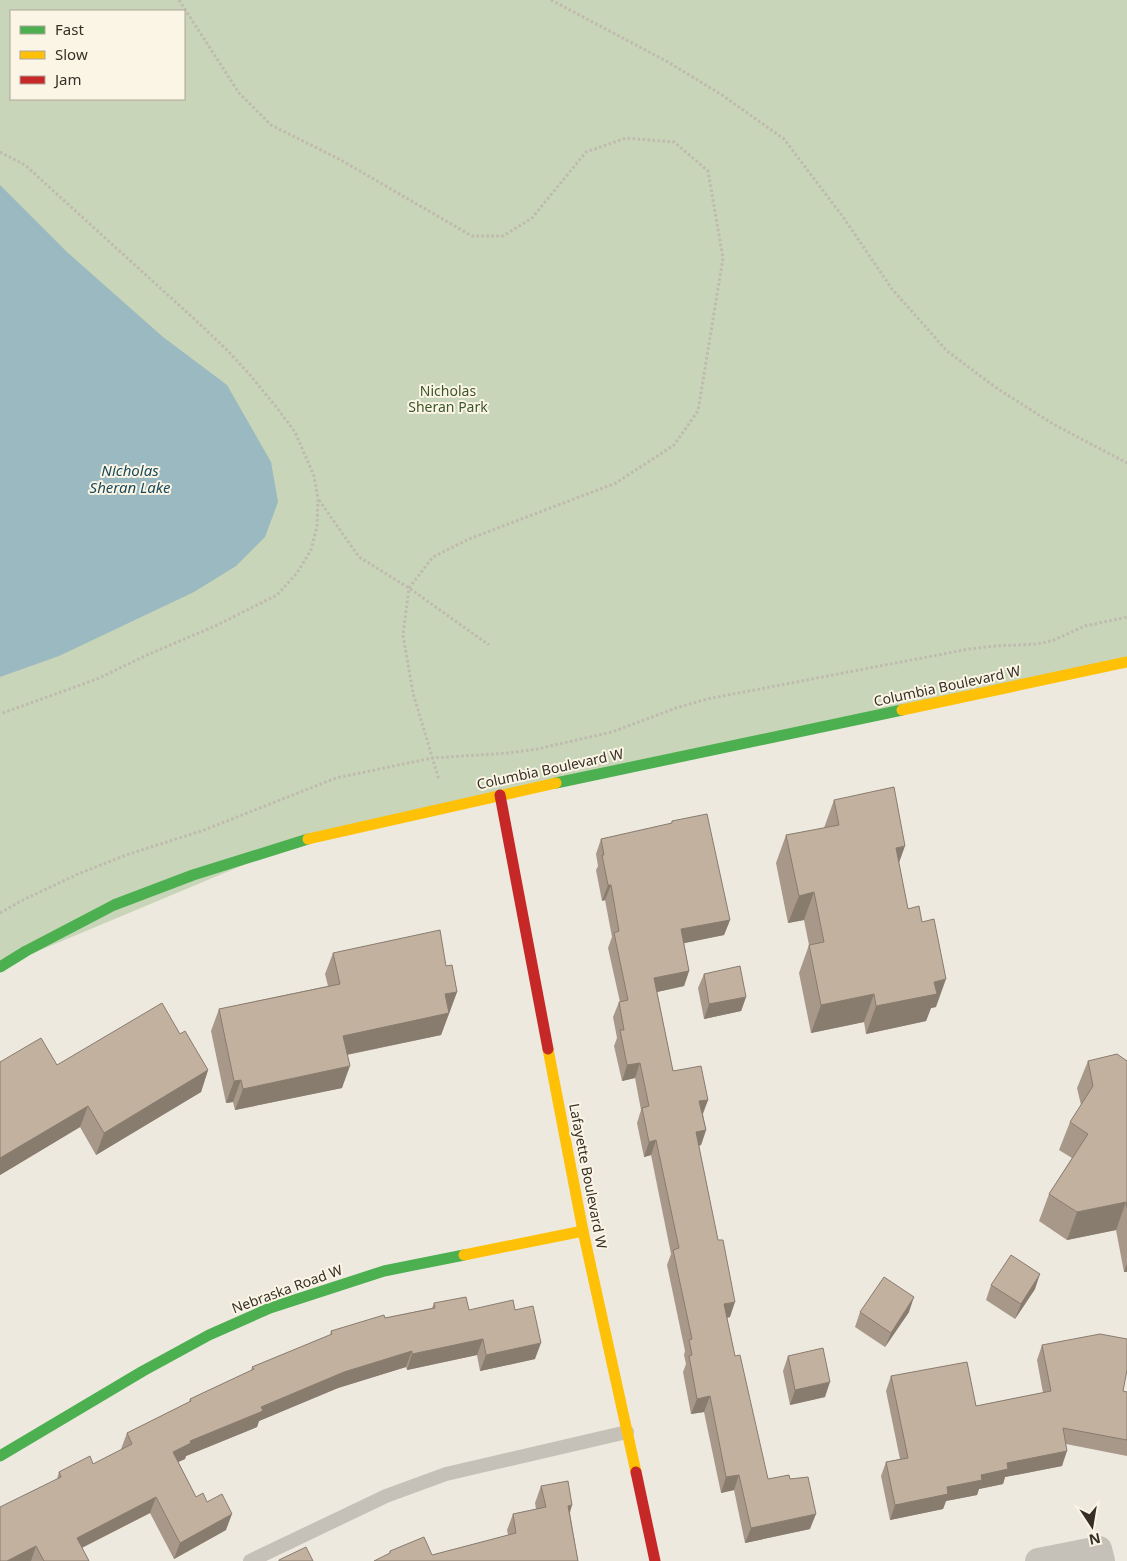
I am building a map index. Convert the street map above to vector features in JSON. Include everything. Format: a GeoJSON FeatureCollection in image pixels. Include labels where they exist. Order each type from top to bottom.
{"type":"FeatureCollection","features":[{"type":"Feature","properties":{"kind":"street","name":"Columbia Boulevard W"},"geometry":{"type":"LineString","coordinates":[[0,967],[26,951],[114,905],[193,875],[303,840],[500,795],[1127,662]]}},
{"type":"Feature","properties":{"kind":"street"},"geometry":{"type":"LineString","coordinates":[[1060,677],[1108,678]]}},
{"type":"Feature","properties":{"kind":"street","name":"Lafayette Boulevard W"},"geometry":{"type":"LineString","coordinates":[[500,795],[583,1232],[655,1561]]}},
{"type":"Feature","properties":{"kind":"street","name":"Nebraska Road W"},"geometry":{"type":"LineString","coordinates":[[0,1456],[209,1335],[270,1308],[384,1271],[583,1232]]}},
{"type":"Feature","properties":{"kind":"street"},"geometry":{"type":"LineString","coordinates":[[1038,1561],[1099,1549],[1102,1561]]}},
{"type":"Feature","properties":{"kind":"lane"},"geometry":{"type":"LineString","coordinates":[[250,1561],[386,1496],[446,1474],[627,1432]]}},
{"type":"Feature","properties":{"kind":"path"},"geometry":{"type":"LineString","coordinates":[[179,0],[238,92],[272,126],[339,159],[472,236],[503,236],[532,218],[586,152],[626,138],[674,142],[708,171],[723,258],[698,411],[674,445],[616,483],[469,539],[433,557],[408,588],[403,635],[413,693],[446,807]]}},
{"type":"Feature","properties":{"kind":"path"},"geometry":{"type":"LineString","coordinates":[[552,0],[668,62],[722,95],[784,139],[843,217],[892,289],[947,351],[1053,424],[1127,463]]}},
{"type":"Feature","properties":{"kind":"path"},"geometry":{"type":"LineString","coordinates":[[0,152],[25,165],[228,351],[264,391],[295,432],[314,476],[318,499],[317,526],[311,550],[297,574],[277,594],[215,626],[96,679],[0,714]]}},
{"type":"Feature","properties":{"kind":"path"},"geometry":{"type":"LineString","coordinates":[[318,499],[359,557],[408,588],[489,645]]}},
{"type":"Feature","properties":{"kind":"path"},"geometry":{"type":"LineString","coordinates":[[0,913],[23,900],[86,871],[126,855],[204,830],[336,778],[432,758],[509,753],[537,749],[612,732],[676,708],[707,700],[969,649],[1038,644],[1054,640],[1086,626],[1127,616]]}},
{"type":"Feature","properties":{"kind":"green space","name":"Nicholas Sheran Park"},"geometry":{"type":"Polygon","coordinates":[[[0,0],[1127,0],[1127,662],[303,840],[0,967],[0,0]]]}},
{"type":"Feature","properties":{"kind":"water","name":"Nicholas Sheran Lake"},"geometry":{"type":"Polygon","coordinates":[[[0,185],[67,252],[163,337],[227,385],[271,462],[278,502],[265,537],[236,566],[194,592],[59,656],[0,677],[0,185]]]}},
{"type":"Feature","properties":{"kind":"building"},"geometry":{"type":"Polygon","coordinates":[[[894,787],[905,846],[896,848],[908,909],[919,906],[922,922],[934,919],[946,979],[934,982],[937,994],[876,1006],[874,994],[821,1005],[809,945],[824,942],[814,892],[799,896],[786,835],[839,825],[834,800],[894,787]]]}},
{"type":"Feature","properties":{"kind":"building"},"geometry":{"type":"Polygon","coordinates":[[[707,814],[730,920],[681,929],[689,971],[654,978],[673,1071],[701,1066],[708,1100],[699,1101],[706,1130],[696,1132],[718,1240],[723,1240],[735,1302],[724,1304],[735,1356],[740,1355],[768,1479],[789,1475],[790,1479],[808,1477],[816,1514],[751,1528],[739,1475],[726,1477],[710,1396],[697,1399],[689,1356],[692,1355],[689,1340],[692,1339],[673,1250],[679,1248],[656,1140],[649,1142],[642,1108],[649,1106],[640,1063],[627,1065],[620,1030],[624,1030],[619,1002],[628,1000],[614,933],[619,931],[611,885],[608,885],[602,855],[604,855],[601,839],[707,814]]]}},
{"type":"Feature","properties":{"kind":"building"},"geometry":{"type":"Polygon","coordinates":[[[440,930],[446,966],[452,965],[457,992],[445,994],[449,1013],[343,1036],[350,1066],[243,1089],[241,1080],[234,1081],[219,1009],[340,984],[333,953],[440,930]]]}},
{"type":"Feature","properties":{"kind":"building"},"geometry":{"type":"Polygon","coordinates":[[[740,966],[746,997],[709,1004],[704,974],[740,966]]]}},
{"type":"Feature","properties":{"kind":"building"},"geometry":{"type":"Polygon","coordinates":[[[162,1003],[180,1034],[185,1031],[208,1070],[104,1133],[88,1106],[0,1158],[0,1062],[41,1038],[57,1065],[162,1003]]]}},
{"type":"Feature","properties":{"kind":"building"},"geometry":{"type":"Polygon","coordinates":[[[1117,1054],[1127,1061],[1127,1208],[1126,1202],[1077,1212],[1049,1194],[1088,1134],[1070,1122],[1093,1086],[1088,1061],[1117,1054]]]}},
{"type":"Feature","properties":{"kind":"building"},"geometry":{"type":"Polygon","coordinates":[[[1011,1255],[1040,1274],[1021,1304],[991,1285],[1011,1255]]]}},
{"type":"Feature","properties":{"kind":"building"},"geometry":{"type":"Polygon","coordinates":[[[884,1277],[914,1297],[891,1333],[860,1312],[884,1277]]]}},
{"type":"Feature","properties":{"kind":"building"},"geometry":{"type":"Polygon","coordinates":[[[466,1297],[469,1310],[513,1300],[515,1310],[533,1306],[541,1343],[486,1355],[483,1339],[412,1354],[412,1351],[344,1372],[261,1407],[263,1411],[190,1441],[191,1443],[173,1452],[196,1497],[203,1493],[207,1502],[222,1494],[232,1514],[180,1543],[156,1497],[77,1538],[89,1561],[44,1561],[36,1546],[7,1561],[0,1561],[0,1507],[61,1477],[59,1472],[90,1456],[93,1464],[132,1444],[127,1433],[191,1401],[190,1399],[254,1369],[252,1367],[332,1334],[331,1331],[384,1315],[385,1318],[435,1308],[434,1303],[466,1297]]]}},
{"type":"Feature","properties":{"kind":"building"},"geometry":{"type":"Polygon","coordinates":[[[1100,1334],[1127,1339],[1127,1370],[1123,1391],[1127,1392],[1127,1440],[1063,1428],[1067,1451],[1007,1463],[1008,1469],[981,1475],[982,1480],[947,1487],[948,1494],[895,1505],[886,1462],[908,1458],[891,1376],[967,1362],[976,1406],[1051,1391],[1042,1345],[1100,1334]]]}},
{"type":"Feature","properties":{"kind":"building"},"geometry":{"type":"Polygon","coordinates":[[[823,1348],[830,1382],[795,1390],[788,1356],[823,1348]]]}},
{"type":"Feature","properties":{"kind":"building"},"geometry":{"type":"Polygon","coordinates":[[[568,1481],[572,1505],[568,1506],[578,1561],[374,1561],[390,1553],[390,1551],[424,1537],[432,1555],[516,1533],[513,1514],[546,1507],[541,1486],[568,1481]]]}},
{"type":"Feature","properties":{"kind":"building"},"geometry":{"type":"Polygon","coordinates":[[[306,1547],[313,1561],[279,1561],[279,1560],[306,1547]]]}},
{"type":"Feature","properties":{"kind":"traffic: fast"},"geometry":{"type":"LineString","coordinates":[[556,783],[902,710]]}},
{"type":"Feature","properties":{"kind":"traffic: fast"},"geometry":{"type":"LineString","coordinates":[[0,967],[26,951],[114,905],[193,875],[308,839]]}},
{"type":"Feature","properties":{"kind":"traffic: fast"},"geometry":{"type":"LineString","coordinates":[[0,1456],[143,1371],[209,1335],[270,1308],[384,1271],[464,1255]]}},
{"type":"Feature","properties":{"kind":"traffic: slow"},"geometry":{"type":"LineString","coordinates":[[902,710],[1127,662]]}},
{"type":"Feature","properties":{"kind":"traffic: slow"},"geometry":{"type":"LineString","coordinates":[[308,839],[556,783]]}},
{"type":"Feature","properties":{"kind":"traffic: slow"},"geometry":{"type":"LineString","coordinates":[[548,1049],[583,1231],[636,1472]]}},
{"type":"Feature","properties":{"kind":"traffic: slow"},"geometry":{"type":"LineString","coordinates":[[464,1255],[583,1231]]}},
{"type":"Feature","properties":{"kind":"traffic: jam"},"geometry":{"type":"LineString","coordinates":[[500,795],[548,1049]]}},
{"type":"Feature","properties":{"kind":"traffic: jam"},"geometry":{"type":"LineString","coordinates":[[636,1472],[655,1561]]}}]}
